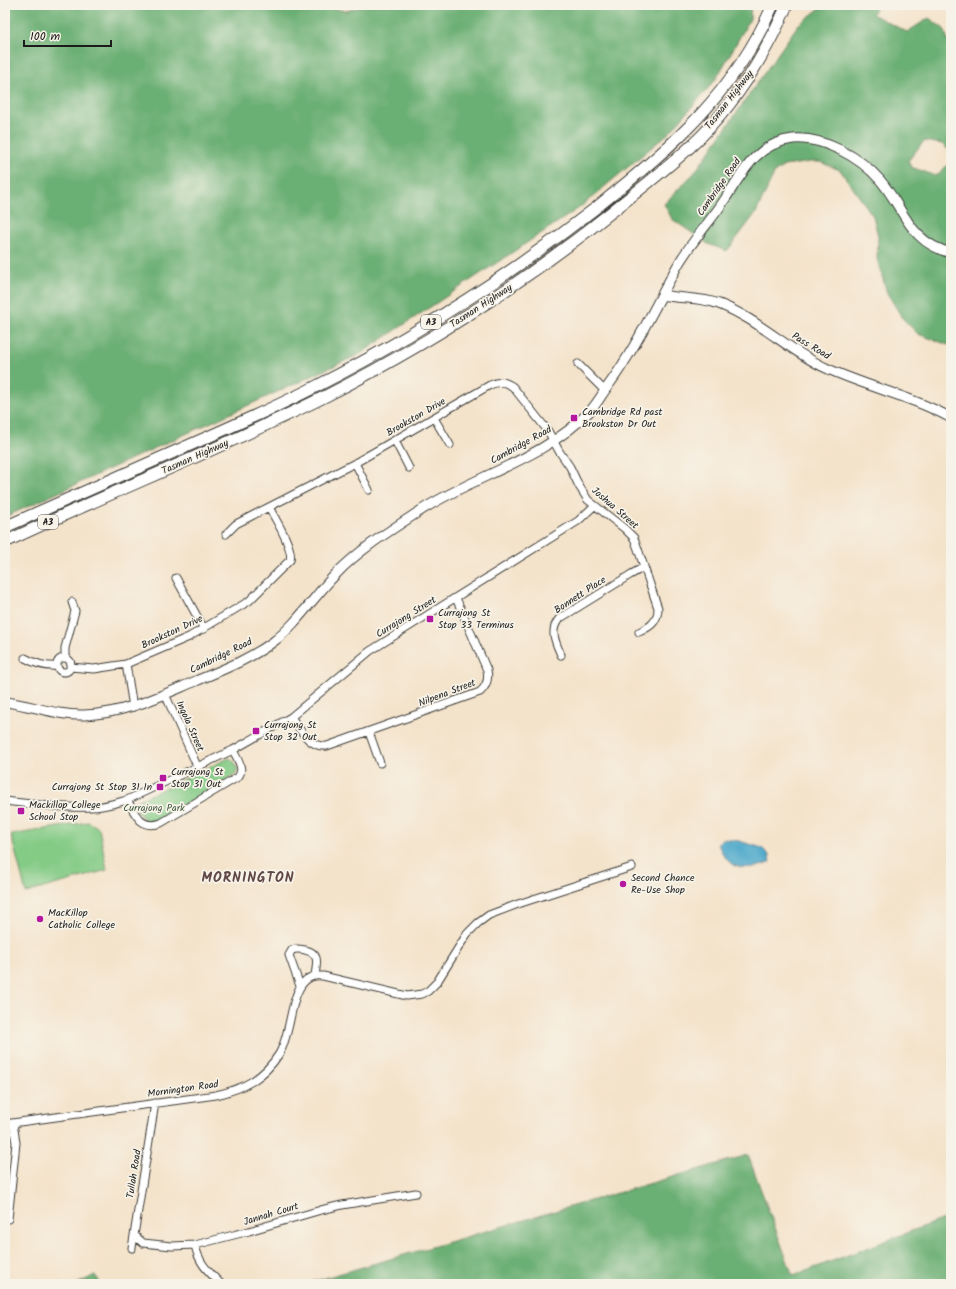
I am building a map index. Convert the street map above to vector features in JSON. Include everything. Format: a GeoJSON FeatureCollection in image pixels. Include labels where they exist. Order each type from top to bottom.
{"type":"FeatureCollection","features":[{"type":"Feature","properties":{"kind":"highway","name":"Tasman Highway"},"geometry":{"type":"LineString","coordinates":[[5,527],[217,433],[313,388],[362,363],[485,288],[562,235],[653,162],[693,125],[720,93],[742,63],[773,5]]}},
{"type":"Feature","properties":{"kind":"highway","name":"Tasman Highway"},"geometry":{"type":"LineString","coordinates":[[5,542],[279,419],[324,397],[386,364],[499,295],[597,224],[690,147],[717,118],[747,79],[771,40],[787,5]]}},
{"type":"Feature","properties":{"kind":"main road","name":"Cambridge Road"},"geometry":{"type":"LineString","coordinates":[[5,702],[17,703],[73,715],[112,712],[133,707],[248,657],[272,642],[289,628],[303,614],[335,574],[350,560],[380,538],[457,489],[508,466],[554,441],[574,426],[591,410],[620,370],[681,260],[719,208],[745,168],[755,156],[772,145],[792,139],[813,140],[839,149],[862,164],[880,180],[913,228],[924,240],[933,247],[951,253]]}},
{"type":"Feature","properties":{"kind":"main road","name":"Pass Road"},"geometry":{"type":"LineString","coordinates":[[662,295],[676,298],[702,299],[719,304],[743,316],[825,368],[856,381],[915,400],[951,418]]}},
{"type":"Feature","properties":{"kind":"street"},"geometry":{"type":"LineString","coordinates":[[578,364],[604,391]]}},
{"type":"Feature","properties":{"kind":"street","name":"Brookston Drive"},"geometry":{"type":"LineString","coordinates":[[226,534],[236,524],[355,463],[490,385],[502,382],[510,384],[548,431],[554,441]]}},
{"type":"Feature","properties":{"kind":"street"},"geometry":{"type":"LineString","coordinates":[[434,418],[450,445]]}},
{"type":"Feature","properties":{"kind":"street"},"geometry":{"type":"LineString","coordinates":[[394,441],[409,468]]}},
{"type":"Feature","properties":{"kind":"street","name":"Joshua Street"},"geometry":{"type":"LineString","coordinates":[[554,441],[570,467],[582,493],[594,506],[630,533],[636,543],[657,604],[658,613],[655,621],[647,628],[639,632]]}},
{"type":"Feature","properties":{"kind":"street"},"geometry":{"type":"LineString","coordinates":[[355,463],[369,490]]}},
{"type":"Feature","properties":{"kind":"street","name":"Currajong Street"},"geometry":{"type":"LineString","coordinates":[[5,801],[91,807],[128,800],[233,750],[291,717],[370,651],[578,521],[594,506]]}},
{"type":"Feature","properties":{"kind":"street","name":"Brookston Drive"},"geometry":{"type":"LineString","coordinates":[[70,667],[94,669],[126,664],[204,629],[249,601],[290,560],[291,556],[289,547],[269,508]]}},
{"type":"Feature","properties":{"kind":"street","name":"Bonnett Place"},"geometry":{"type":"LineString","coordinates":[[561,655],[554,635],[554,627],[559,619],[644,567]]}},
{"type":"Feature","properties":{"kind":"street"},"geometry":{"type":"LineString","coordinates":[[176,578],[204,629]]}},
{"type":"Feature","properties":{"kind":"street","name":"Nilpena Street"},"geometry":{"type":"LineString","coordinates":[[291,717],[309,741],[319,746],[327,746],[476,694],[483,689],[488,680],[487,670],[456,598]]}},
{"type":"Feature","properties":{"kind":"street"},"geometry":{"type":"LineString","coordinates":[[65,658],[65,648],[75,612],[72,602]]}},
{"type":"Feature","properties":{"kind":"street"},"geometry":{"type":"LineString","coordinates":[[25,658],[32,662],[44,665],[57,666],[59,670],[63,672],[67,671],[70,667],[70,661],[65,658]]}},
{"type":"Feature","properties":{"kind":"street"},"geometry":{"type":"LineString","coordinates":[[57,666],[59,660],[65,658]]}},
{"type":"Feature","properties":{"kind":"street"},"geometry":{"type":"LineString","coordinates":[[126,664],[133,707]]}},
{"type":"Feature","properties":{"kind":"street","name":"Ingola Street"},"geometry":{"type":"LineString","coordinates":[[165,694],[198,766]]}},
{"type":"Feature","properties":{"kind":"street"},"geometry":{"type":"LineString","coordinates":[[369,732],[380,763]]}},
{"type":"Feature","properties":{"kind":"street"},"geometry":{"type":"LineString","coordinates":[[128,800],[142,823],[152,825],[161,823],[240,774],[241,767],[233,750]]}},
{"type":"Feature","properties":{"kind":"street"},"geometry":{"type":"LineString","coordinates":[[315,975],[317,959],[314,953],[298,948],[292,950],[289,955],[300,986],[307,979],[315,975],[407,996],[422,994],[438,982],[467,934],[489,915],[510,906],[632,867]]}},
{"type":"Feature","properties":{"kind":"street","name":"Mornington Road"},"geometry":{"type":"LineString","coordinates":[[5,1124],[226,1093],[244,1087],[256,1080],[272,1064],[282,1048],[300,986]]}},
{"type":"Feature","properties":{"kind":"street","name":"Tullah Road"},"geometry":{"type":"LineString","coordinates":[[132,1248],[155,1103]]}},
{"type":"Feature","properties":{"kind":"street"},"geometry":{"type":"LineString","coordinates":[[8,1218],[16,1143],[13,1123]]}},
{"type":"Feature","properties":{"kind":"street","name":"Jannah Court"},"geometry":{"type":"LineString","coordinates":[[135,1236],[143,1243],[172,1246],[195,1245],[342,1205],[416,1193]]}},
{"type":"Feature","properties":{"kind":"street"},"geometry":{"type":"LineString","coordinates":[[195,1245],[200,1261],[221,1284]]}},
{"type":"Feature","properties":{"kind":"green space"},"geometry":{"type":"Polygon","coordinates":[[[5,5],[317,5],[346,11],[366,5],[751,5],[750,19],[716,79],[670,132],[579,208],[360,354],[5,517],[5,5]]]}},
{"type":"Feature","properties":{"kind":"green space"},"geometry":{"type":"Polygon","coordinates":[[[824,5],[879,5],[872,14],[907,32],[929,18],[944,29],[951,49],[951,152],[942,144],[924,141],[908,161],[911,167],[936,176],[951,162],[951,346],[918,334],[903,319],[887,293],[877,259],[878,236],[873,216],[840,170],[820,162],[810,162],[784,166],[775,172],[756,213],[727,251],[708,244],[672,219],[664,204],[695,172],[798,25],[824,5]]]}},
{"type":"Feature","properties":{"kind":"green space","name":"Currajong Park"},"geometry":{"type":"Polygon","coordinates":[[[229,758],[234,761],[236,765],[237,770],[235,775],[158,821],[148,821],[142,817],[138,811],[136,804],[137,801],[229,758]]]}},
{"type":"Feature","properties":{"kind":"green space"},"geometry":{"type":"Polygon","coordinates":[[[88,822],[99,828],[107,870],[26,893],[11,835],[88,822]]]}},
{"type":"Feature","properties":{"kind":"green space"},"geometry":{"type":"Polygon","coordinates":[[[748,1155],[793,1276],[951,1216],[951,1284],[304,1284],[748,1155]]]}},
{"type":"Feature","properties":{"kind":"green space"},"geometry":{"type":"Polygon","coordinates":[[[95,1275],[101,1284],[77,1284],[95,1275]]]}},
{"type":"Feature","properties":{"kind":"water"},"geometry":{"type":"Polygon","coordinates":[[[723,839],[739,841],[762,848],[769,855],[770,862],[753,867],[735,866],[724,856],[720,849],[718,843],[723,839]]]}},
{"type":"Feature","properties":{"kind":"place","name":"Cambridge Rd past Brookston Dr Out"},"geometry":{"type":"Point","coordinates":[574,418]}},
{"type":"Feature","properties":{"kind":"place","name":"Currajong St Stop 33 Terminus"},"geometry":{"type":"Point","coordinates":[430,619]}},
{"type":"Feature","properties":{"kind":"place","name":"Currajong St Stop 32 Out"},"geometry":{"type":"Point","coordinates":[256,731]}},
{"type":"Feature","properties":{"kind":"place","name":"Currajong St Stop 31 Out"},"geometry":{"type":"Point","coordinates":[163,778]}},
{"type":"Feature","properties":{"kind":"place","name":"Currajong St Stop 31 In"},"geometry":{"type":"Point","coordinates":[160,787]}},
{"type":"Feature","properties":{"kind":"place","name":"Mackillop College School Stop"},"geometry":{"type":"Point","coordinates":[21,811]}},
{"type":"Feature","properties":{"kind":"place","name":"Second Chance Re-Use Shop"},"geometry":{"type":"Point","coordinates":[623,884]}},
{"type":"Feature","properties":{"kind":"place","name":"MacKillop Catholic College"},"geometry":{"type":"Point","coordinates":[40,919]}},
{"type":"Feature","properties":{"kind":"district","name":"MORNINGTON"},"geometry":{"type":"Point","coordinates":[248,878]}}]}
